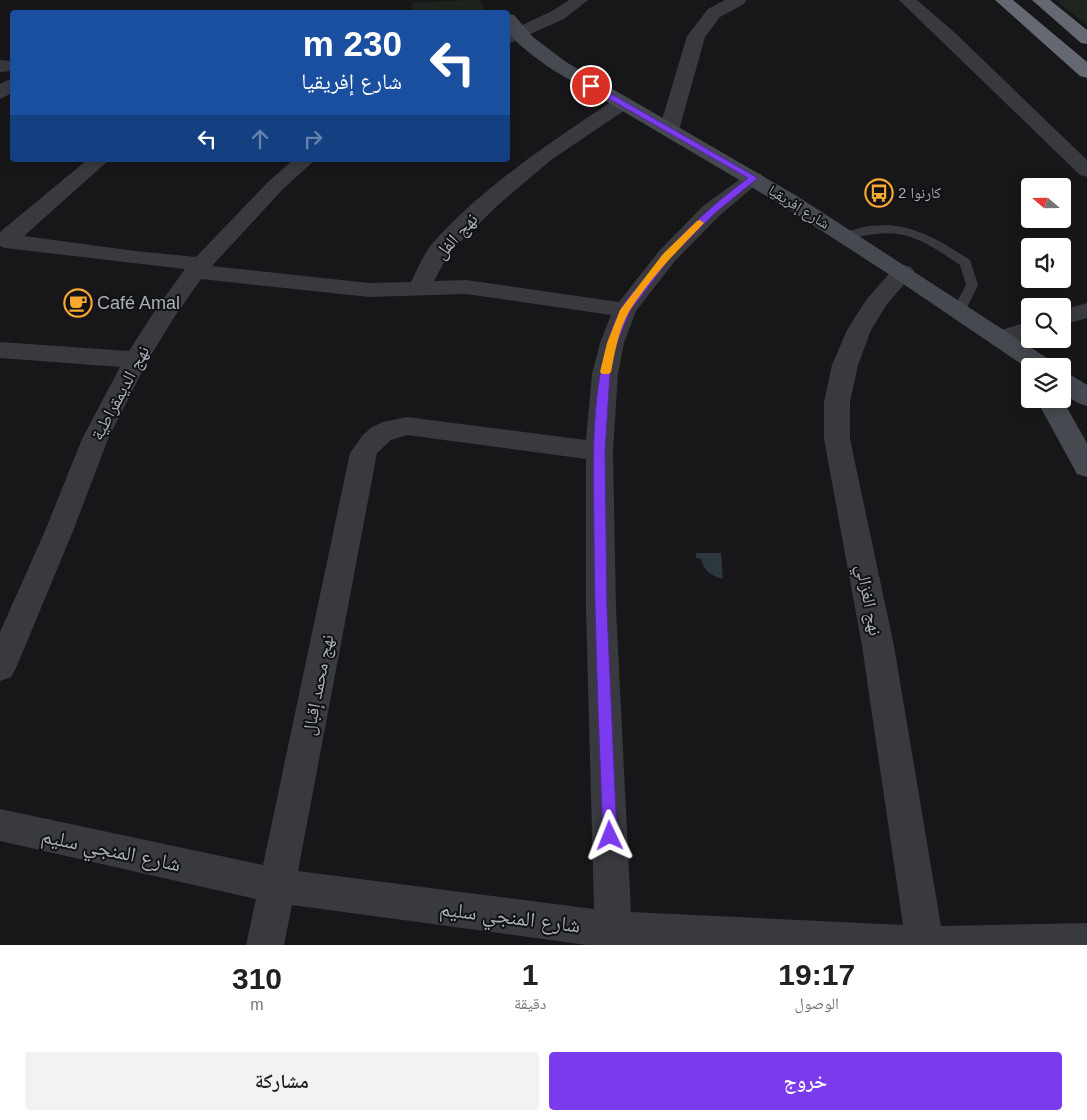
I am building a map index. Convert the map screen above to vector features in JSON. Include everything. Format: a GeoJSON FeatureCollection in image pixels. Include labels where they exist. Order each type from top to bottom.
{"type":"FeatureCollection","features":[{"type":"Feature","properties":{"kind":"highway"},"geometry":{"type":"LineString","coordinates":[[1003,0],[1087,72]]}},
{"type":"Feature","properties":{"kind":"highway"},"geometry":{"type":"LineString","coordinates":[[1040,0],[1087,39]]}},
{"type":"Feature","properties":{"kind":"street"},"geometry":{"type":"LineString","coordinates":[[510,22],[558,15],[580,0]]}},
{"type":"Feature","properties":{"kind":"street"},"geometry":{"type":"LineString","coordinates":[[669,130],[696,36],[714,13],[738,0]]}},
{"type":"Feature","properties":{"kind":"street"},"geometry":{"type":"LineString","coordinates":[[907,0],[948,36],[1087,171]]}},
{"type":"Feature","properties":{"kind":"street","name":"شارع إفريقيا"},"geometry":{"type":"LineString","coordinates":[[510,25],[537,52],[621,104],[754,178],[903,272],[1026,358]]}},
{"type":"Feature","properties":{"kind":"street","name":"نهج الفل"},"geometry":{"type":"LineString","coordinates":[[621,104],[544,156],[490,200],[439,250],[419,288],[466,287],[625,310]]}},
{"type":"Feature","properties":{"kind":"street"},"geometry":{"type":"LineString","coordinates":[[2,240],[97,162]]}},
{"type":"Feature","properties":{"kind":"street","name":"نهج الديمقراطية"},"geometry":{"type":"LineString","coordinates":[[0,668],[59,531],[95,439],[136,360],[162,317],[199,268],[276,185],[303,162]]}},
{"type":"Feature","properties":{"kind":"street"},"geometry":{"type":"LineString","coordinates":[[614,938],[601,609],[599,451],[605,374],[612,343],[625,310],[667,256],[711,211],[754,178]]}},
{"type":"Feature","properties":{"kind":"street"},"geometry":{"type":"LineString","coordinates":[[2,240],[369,290],[419,288]]}},
{"type":"Feature","properties":{"kind":"street","name":"نهج الغزالي"},"geometry":{"type":"LineString","coordinates":[[903,272],[878,300],[859,330],[845,365],[837,402],[837,439],[878,646],[925,945]]}},
{"type":"Feature","properties":{"kind":"street"},"geometry":{"type":"LineString","coordinates":[[1071,315],[1087,310]]}},
{"type":"Feature","properties":{"kind":"street"},"geometry":{"type":"LineString","coordinates":[[1001,339],[1021,332]]}},
{"type":"Feature","properties":{"kind":"street"},"geometry":{"type":"LineString","coordinates":[[0,350],[136,360]]}},
{"type":"Feature","properties":{"kind":"street"},"geometry":{"type":"LineString","coordinates":[[1071,387],[1087,398]]}},
{"type":"Feature","properties":{"kind":"street"},"geometry":{"type":"LineString","coordinates":[[1055,408],[1087,467]]}},
{"type":"Feature","properties":{"kind":"street","name":"نهج محمد إقبال"},"geometry":{"type":"LineString","coordinates":[[265,945],[364,453],[371,441],[383,432],[395,427],[407,426],[599,451]]}},
{"type":"Feature","properties":{"kind":"street","name":"شارع المنجي سليم"},"geometry":{"type":"LineString","coordinates":[[0,825],[278,886],[614,938],[925,945],[1087,942]]}},
{"type":"Feature","properties":{"kind":"lane"},"geometry":{"type":"LineString","coordinates":[[845,236],[877,228],[904,230],[928,238],[966,263],[972,285],[959,310]]}},
{"type":"Feature","properties":{"kind":"shaded area"},"geometry":{"type":"Polygon","coordinates":[[[479,0],[486,10],[411,10],[412,3],[479,0]]]}},
{"type":"Feature","properties":{"kind":"shaded area"},"geometry":{"type":"Polygon","coordinates":[[[1056,0],[1087,0],[1087,25],[1056,0]]]}},
{"type":"Feature","properties":{"kind":"shaded area"},"geometry":{"type":"Polygon","coordinates":[[[696,553],[721,553],[723,579],[709,572],[704,567],[701,559],[696,558],[696,553]]]}},
{"type":"Feature","properties":{"kind":"slow traffic"},"geometry":{"type":"LineString","coordinates":[[605,372],[612,343],[625,310],[667,256],[700,223]]}},
{"type":"Feature","properties":{"kind":"place","name":"كارنوا 2"},"geometry":{"type":"Point","coordinates":[879,193]}},
{"type":"Feature","properties":{"kind":"place","name":"Café Amal"},"geometry":{"type":"Point","coordinates":[78,303]}},
{"type":"Feature","properties":{"kind":"route"},"geometry":{"type":"LineString","coordinates":[[591,86],[754,178],[711,211],[667,256],[625,310],[612,343],[605,374],[599,451],[601,609],[610,836]]}}]}
